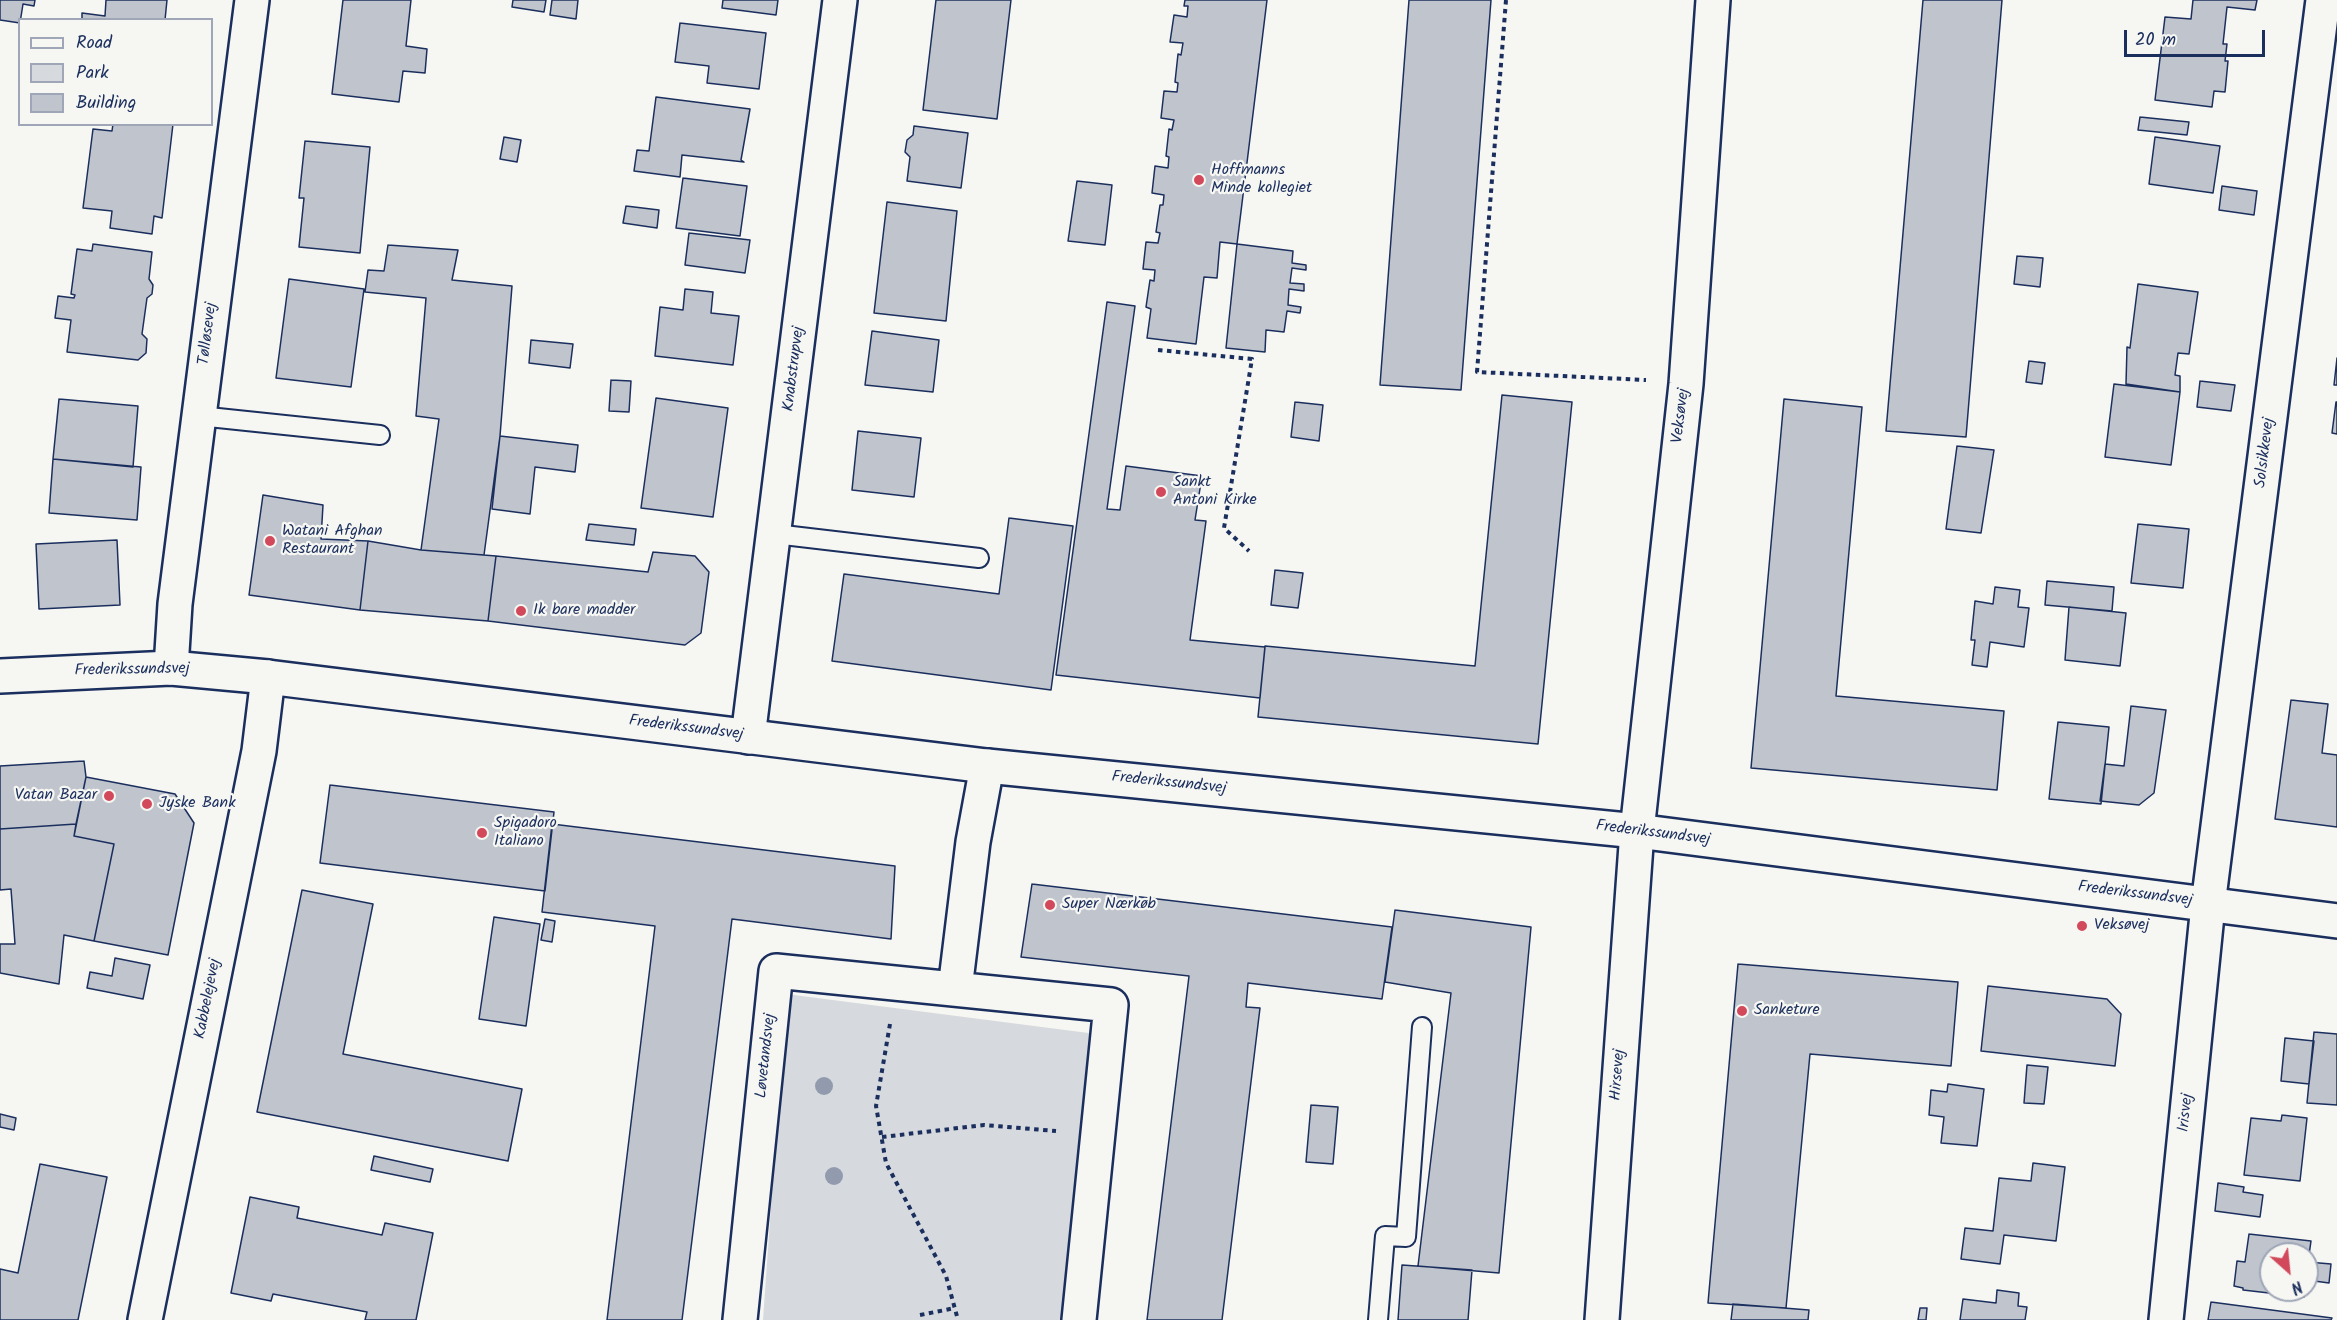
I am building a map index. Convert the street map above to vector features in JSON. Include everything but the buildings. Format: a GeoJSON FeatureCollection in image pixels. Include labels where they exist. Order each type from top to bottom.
{"type":"FeatureCollection","features":[{"type":"Feature","properties":{"kind":"street","name":"Tølløsevej"},"geometry":{"type":"LineString","coordinates":[[171,668],[176,604],[252,0]]}},
{"type":"Feature","properties":{"kind":"street","name":"Knabstrupvej"},"geometry":{"type":"LineString","coordinates":[[748,737],[840,0]]}},
{"type":"Feature","properties":{"kind":"street","name":"Veksøvej"},"geometry":{"type":"LineString","coordinates":[[1637,831],[1686,384],[1713,0]]}},
{"type":"Feature","properties":{"kind":"street","name":"Solsikkevej"},"geometry":{"type":"LineString","coordinates":[[2208,905],[2323,0]]}},
{"type":"Feature","properties":{"kind":"street","name":"Frederikssundsvej"},"geometry":{"type":"LineString","coordinates":[[0,676],[171,668],[268,677],[987,766],[1637,831],[2337,921]]}},
{"type":"Feature","properties":{"kind":"street","name":"Kabbelejevej"},"geometry":{"type":"LineString","coordinates":[[145,1320],[259,752],[268,677]]}},
{"type":"Feature","properties":{"kind":"street"},"geometry":{"type":"LineString","coordinates":[[955,989],[973,842],[987,766]]}},
{"type":"Feature","properties":{"kind":"street","name":"Hirsevej"},"geometry":{"type":"LineString","coordinates":[[1602,1320],[1637,831]]}},
{"type":"Feature","properties":{"kind":"street","name":"Irisvej"},"geometry":{"type":"LineString","coordinates":[[2166,1320],[2208,905]]}},
{"type":"Feature","properties":{"kind":"street","name":"Løvetandsvej"},"geometry":{"type":"LineString","coordinates":[[740,1320],[776,971],[1111,1005],[1079,1320]]}},
{"type":"Feature","properties":{"kind":"lane"},"geometry":{"type":"LineString","coordinates":[[199,416],[380,435]]}},
{"type":"Feature","properties":{"kind":"lane"},"geometry":{"type":"LineString","coordinates":[[775,534],[979,558]]}},
{"type":"Feature","properties":{"kind":"lane"},"geometry":{"type":"LineString","coordinates":[[1378,1320],[1385,1236],[1406,1237],[1422,1027]]}},
{"type":"Feature","properties":{"kind":"path"},"geometry":{"type":"LineString","coordinates":[[1506,0],[1477,372],[1619,378],[1686,384]]}},
{"type":"Feature","properties":{"kind":"path"},"geometry":{"type":"LineString","coordinates":[[1158,350],[1252,359],[1224,528],[1249,551]]}},
{"type":"Feature","properties":{"kind":"path"},"geometry":{"type":"LineString","coordinates":[[897,983],[876,1106],[886,1163],[946,1276],[958,1320]]}},
{"type":"Feature","properties":{"kind":"path"},"geometry":{"type":"LineString","coordinates":[[882,1137],[984,1125],[1098,1135]]}},
{"type":"Feature","properties":{"kind":"path"},"geometry":{"type":"LineString","coordinates":[[920,1316],[955,1308]]}},
{"type":"Feature","properties":{"kind":"green space"},"geometry":{"type":"Polygon","coordinates":[[[786,994],[1096,1034],[1063,1320],[763,1320],[786,994]]]}},
{"type":"Feature","properties":{"kind":"place","name":"Hoffmanns Minde kollegiet"},"geometry":{"type":"Point","coordinates":[1199,180]}},
{"type":"Feature","properties":{"kind":"place","name":"Sankt Antoni Kirke"},"geometry":{"type":"Point","coordinates":[1161,492]}},
{"type":"Feature","properties":{"kind":"place","name":"Watani Afghan Restaurant"},"geometry":{"type":"Point","coordinates":[270,541]}},
{"type":"Feature","properties":{"kind":"place","name":"Ik bare madder"},"geometry":{"type":"Point","coordinates":[521,611]}},
{"type":"Feature","properties":{"kind":"place","name":"Vatan Bazar"},"geometry":{"type":"Point","coordinates":[109,796]}},
{"type":"Feature","properties":{"kind":"place","name":"Jyske Bank"},"geometry":{"type":"Point","coordinates":[147,804]}},
{"type":"Feature","properties":{"kind":"place","name":"Spigadoro Italiano"},"geometry":{"type":"Point","coordinates":[482,833]}},
{"type":"Feature","properties":{"kind":"place","name":"Super Nærkøb"},"geometry":{"type":"Point","coordinates":[1050,905]}},
{"type":"Feature","properties":{"kind":"place","name":"Veksøvej"},"geometry":{"type":"Point","coordinates":[2082,926]}},
{"type":"Feature","properties":{"kind":"place","name":"Sanketure"},"geometry":{"type":"Point","coordinates":[1742,1011]}}]}
